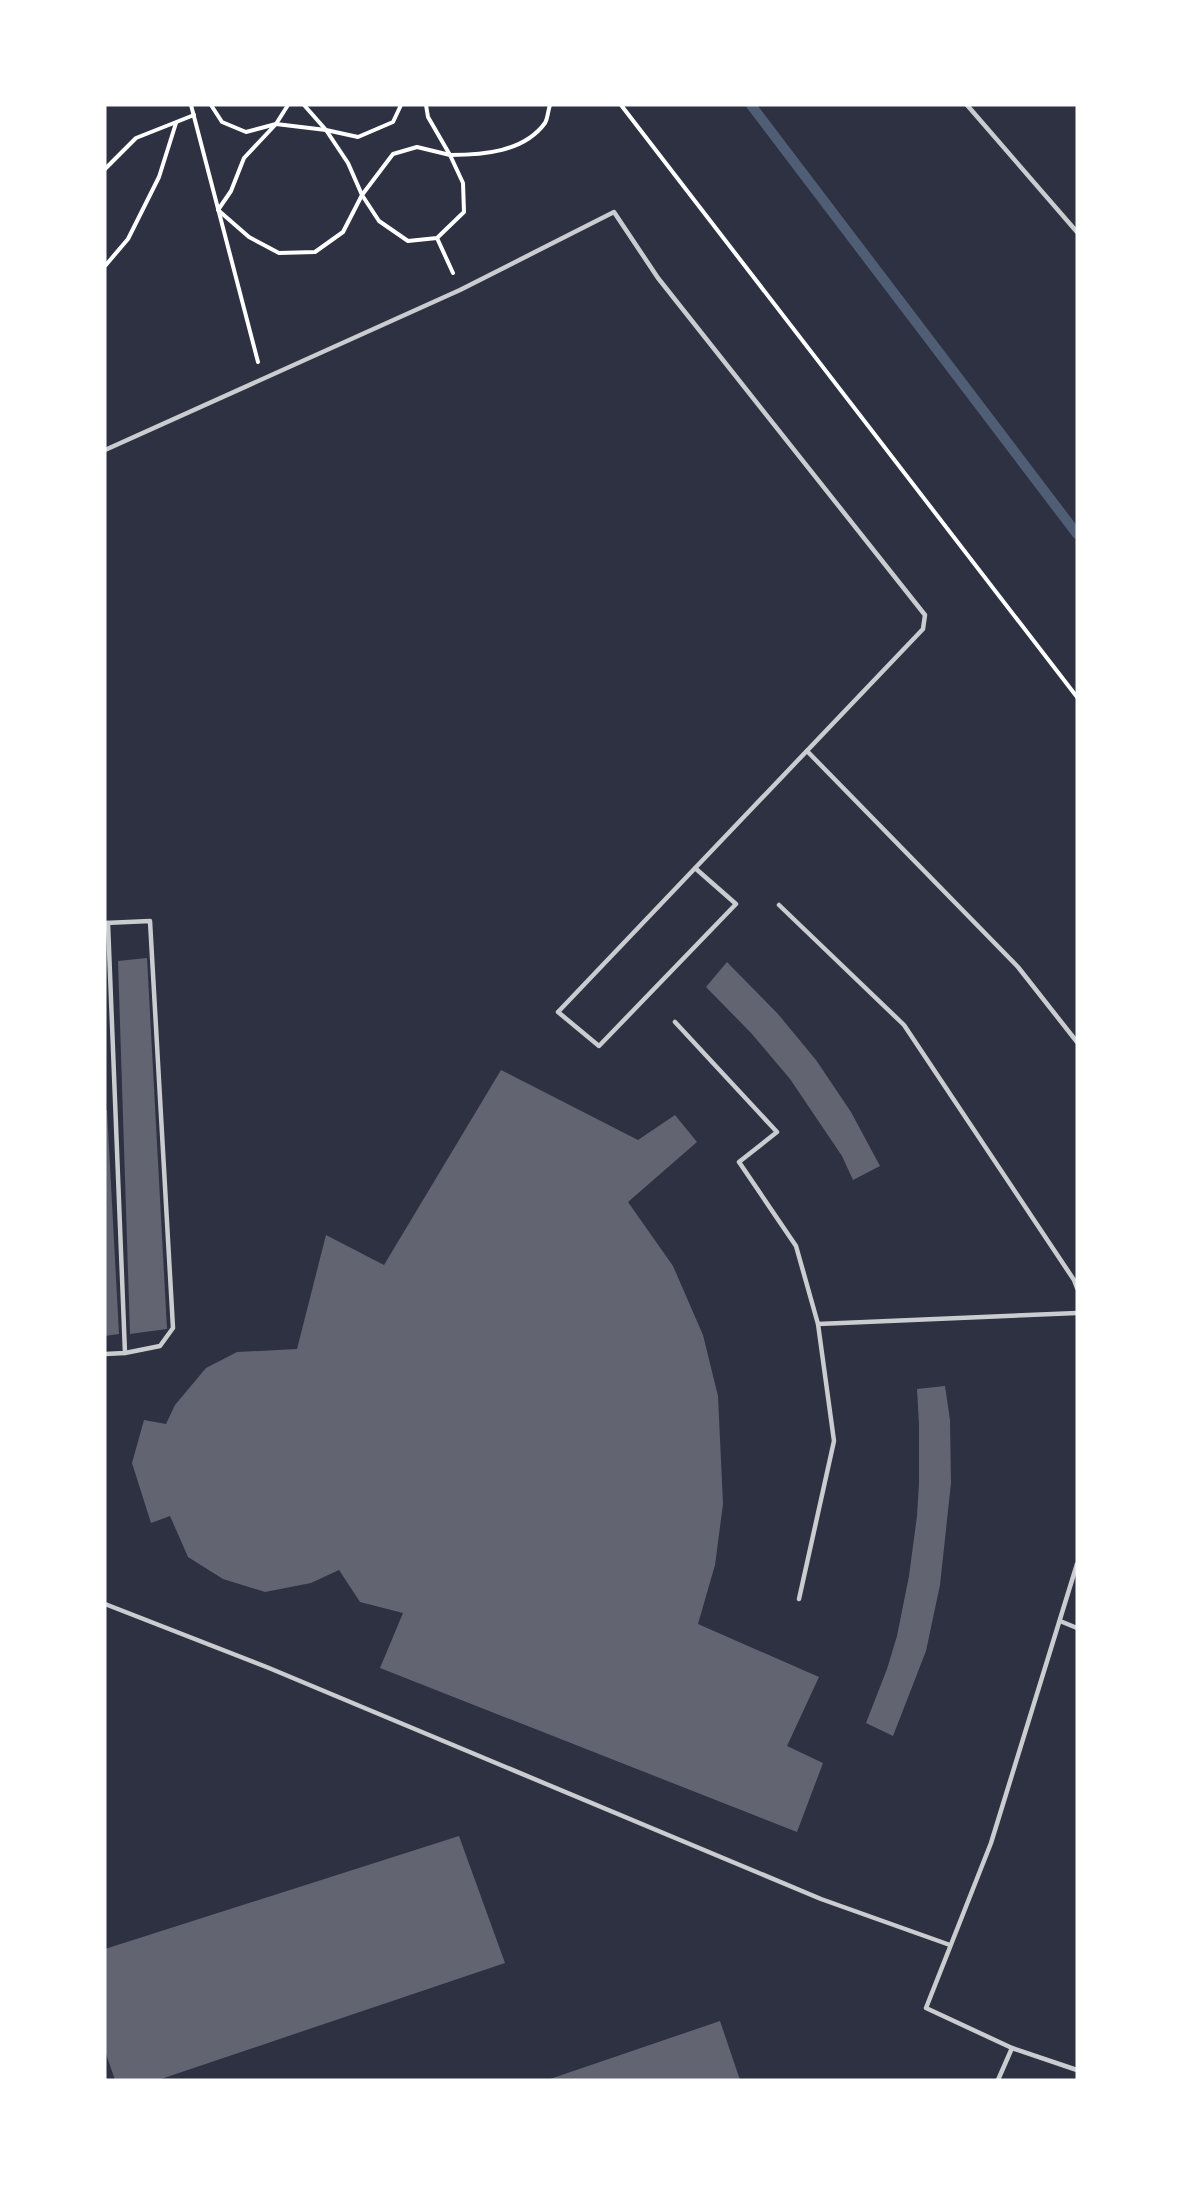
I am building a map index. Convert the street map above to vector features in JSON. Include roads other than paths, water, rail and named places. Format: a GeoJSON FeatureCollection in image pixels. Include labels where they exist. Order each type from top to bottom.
{"type":"FeatureCollection","features":[{"type":"Feature","properties":{"kind":"lane"},"geometry":{"type":"LineString","coordinates":[[967,105],[1077,232]]}},
{"type":"Feature","properties":{"kind":"lane"},"geometry":{"type":"LineString","coordinates":[[105,450],[460,290],[614,212],[658,278],[925,615],[923,629],[807,752],[695,868],[558,1012],[599,1046],[736,904],[695,868]]}},
{"type":"Feature","properties":{"kind":"lane"},"geometry":{"type":"LineString","coordinates":[[807,752],[1018,967],[1077,1042]]}},
{"type":"Feature","properties":{"kind":"lane"},"geometry":{"type":"LineString","coordinates":[[779,905],[904,1024],[1076,1279],[1077,1288]]}},
{"type":"Feature","properties":{"kind":"lane"},"geometry":{"type":"LineString","coordinates":[[105,1354],[125,1353],[160,1346],[173,1328],[150,921],[106,923],[125,1353]]}},
{"type":"Feature","properties":{"kind":"lane"},"geometry":{"type":"LineString","coordinates":[[675,1022],[777,1132],[739,1162],[796,1246],[818,1324],[834,1441],[799,1599]]}},
{"type":"Feature","properties":{"kind":"lane"},"geometry":{"type":"LineString","coordinates":[[818,1324],[1077,1313]]}},
{"type":"Feature","properties":{"kind":"lane"},"geometry":{"type":"LineString","coordinates":[[1077,1564],[991,1843],[926,2008],[1012,2048],[1077,2070]]}},
{"type":"Feature","properties":{"kind":"lane"},"geometry":{"type":"LineString","coordinates":[[105,1604],[269,1668],[821,1899],[950,1945]]}},
{"type":"Feature","properties":{"kind":"lane"},"geometry":{"type":"LineString","coordinates":[[1060,1621],[1077,1628]]}},
{"type":"Feature","properties":{"kind":"lane"},"geometry":{"type":"LineString","coordinates":[[998,2080],[1012,2048]]}},
{"type":"Feature","properties":{"kind":"waterway"},"geometry":{"type":"LineString","coordinates":[[751,105],[1077,534]]}}]}
